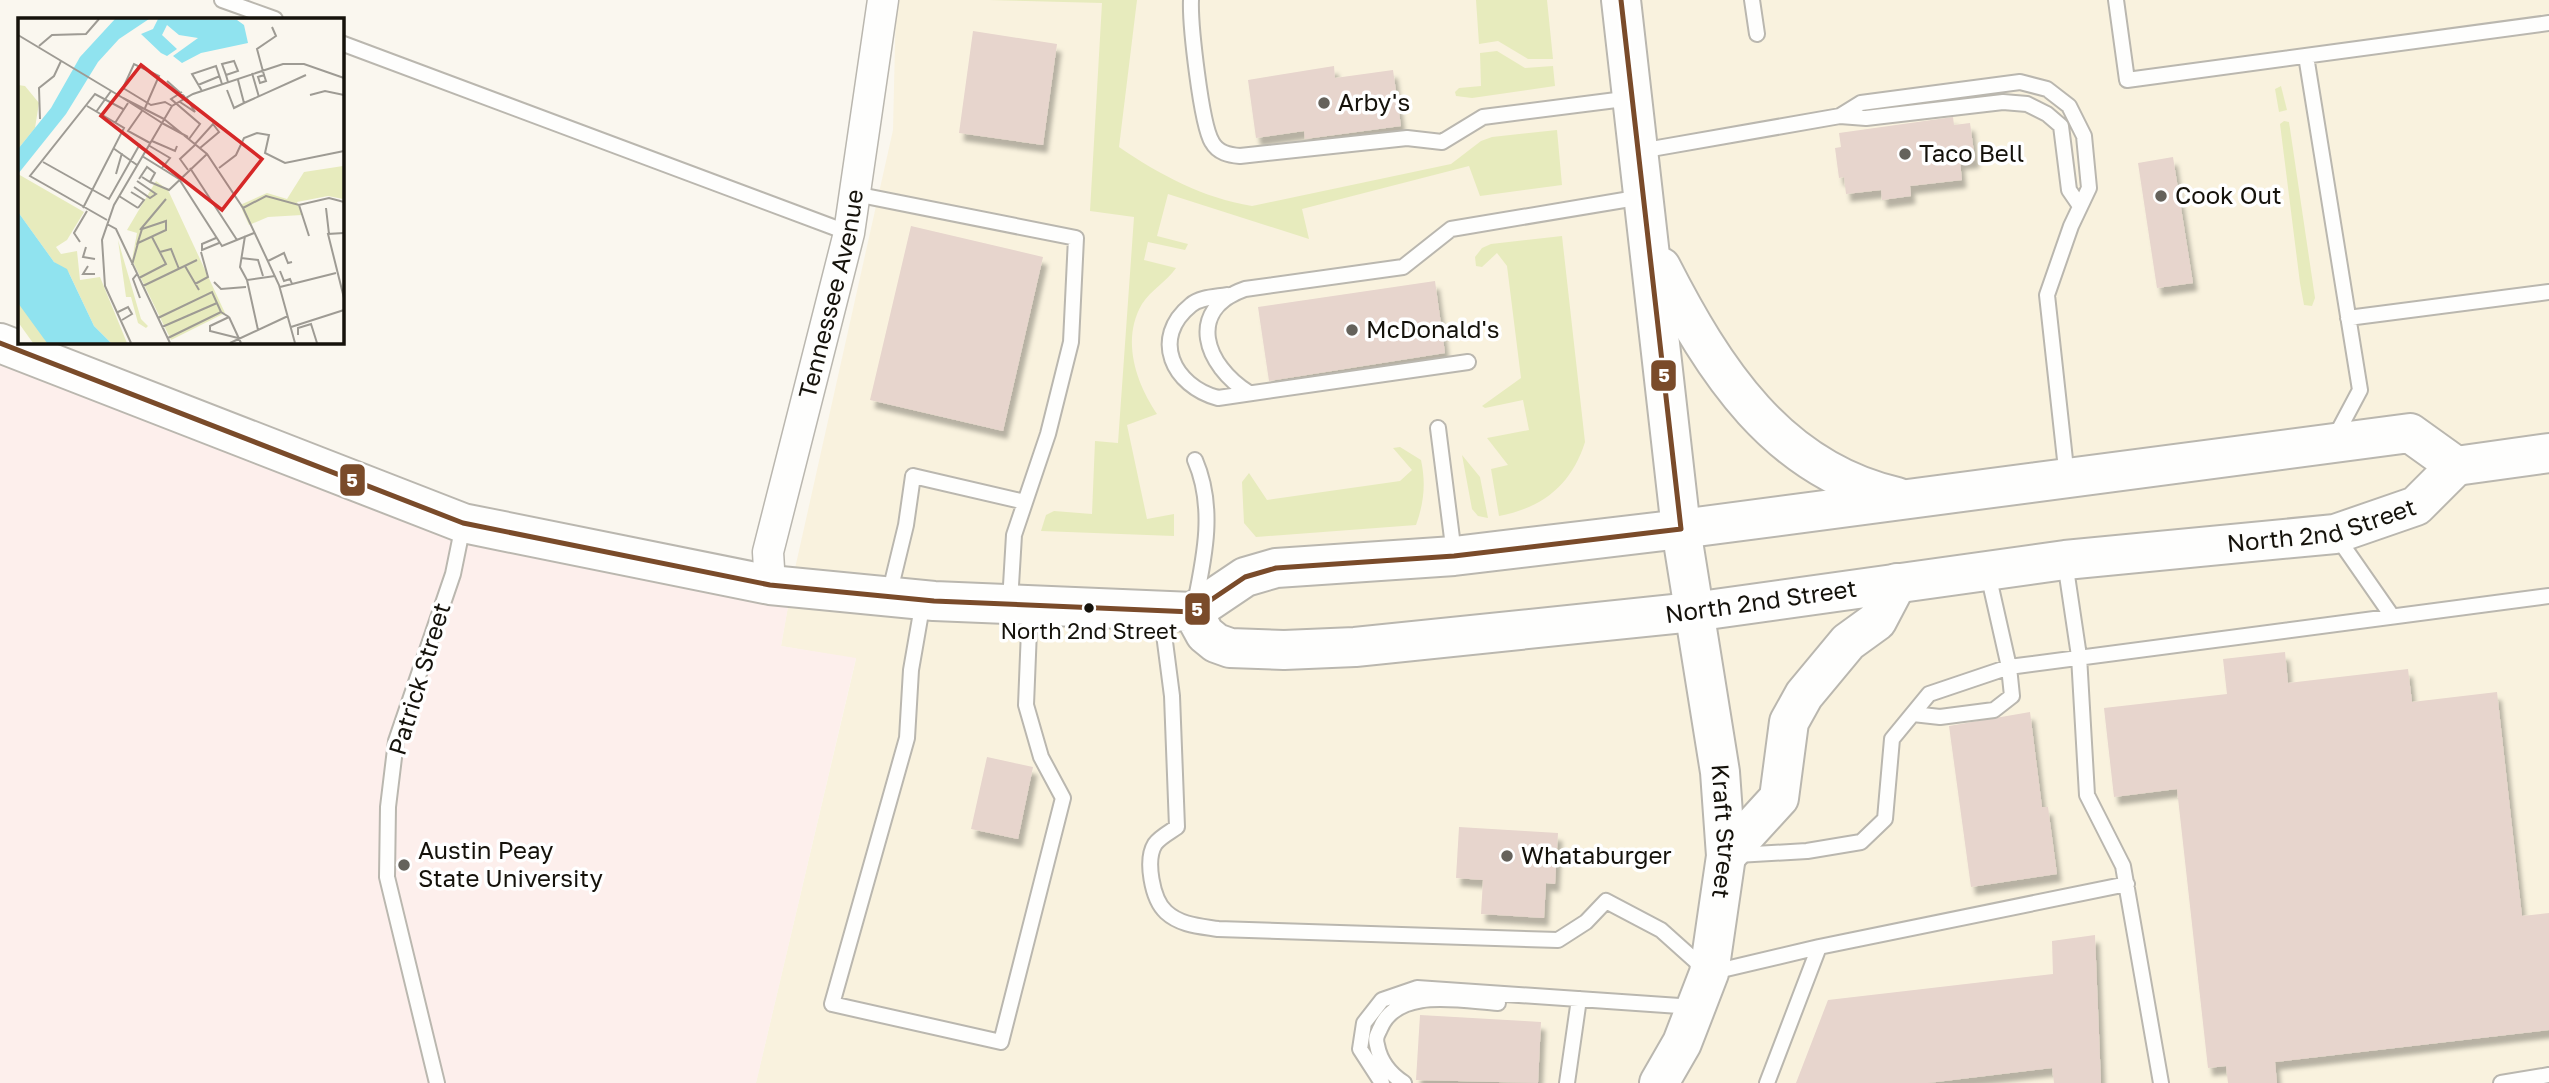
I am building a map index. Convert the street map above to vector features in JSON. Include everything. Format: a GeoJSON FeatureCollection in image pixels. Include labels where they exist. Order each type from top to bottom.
{"type":"FeatureCollection","features":[{"type":"Feature","properties":{"kind":"main road","name":"Kraft Street"},"geometry":{"type":"LineString","coordinates":[[1621,0],[1681,529],[1720,772],[1726,856],[1702,990],[1682,1043],[1658,1083]]}},
{"type":"Feature","properties":{"kind":"main road"},"geometry":{"type":"LineString","coordinates":[[1650,246],[1696,335],[1762,422],[1787,445],[1826,471],[1867,490],[1908,499]]}},
{"type":"Feature","properties":{"kind":"main road"},"geometry":{"type":"LineString","coordinates":[[0,343],[463,523],[770,585],[906,598],[1177,611],[1245,577],[1276,568],[1454,556],[1681,529],[2332,441],[2410,433],[2456,466],[2549,453]]}},
{"type":"Feature","properties":{"kind":"main road","name":"North 2nd Street"},"geometry":{"type":"LineString","coordinates":[[1177,611],[1216,642],[1230,648],[1284,650],[1382,644],[1693,612],[2065,560],[2335,534],[2416,506],[2456,466]]}},
{"type":"Feature","properties":{"kind":"main road"},"geometry":{"type":"LineString","coordinates":[[1726,856],[1779,798],[1789,722],[1804,695],[1848,642],[1877,621],[1897,583]]}},
{"type":"Feature","properties":{"kind":"street","name":"Tennessee Avenue"},"geometry":{"type":"LineString","coordinates":[[770,585],[768,552],[849,233],[883,0]]}},
{"type":"Feature","properties":{"kind":"lane"},"geometry":{"type":"LineString","coordinates":[[222,0],[272,18]]}},
{"type":"Feature","properties":{"kind":"lane"},"geometry":{"type":"LineString","coordinates":[[1191,0],[1205,125],[1212,145],[1224,154],[1240,156],[1407,138],[1442,142],[1483,117],[1633,98]]}},
{"type":"Feature","properties":{"kind":"lane"},"geometry":{"type":"LineString","coordinates":[[1752,0],[1757,34]]}},
{"type":"Feature","properties":{"kind":"lane"},"geometry":{"type":"LineString","coordinates":[[2116,0],[2127,80],[2549,23]]}},
{"type":"Feature","properties":{"kind":"lane"},"geometry":{"type":"LineString","coordinates":[[343,44],[849,233]]}},
{"type":"Feature","properties":{"kind":"lane"},"geometry":{"type":"LineString","coordinates":[[2306,55],[2360,390],[2332,441]]}},
{"type":"Feature","properties":{"kind":"lane"},"geometry":{"type":"LineString","coordinates":[[1840,116],[1861,103],[2020,82],[2047,89],[2069,106],[2084,136],[2089,188],[2047,295],[2067,478]]}},
{"type":"Feature","properties":{"kind":"lane"},"geometry":{"type":"LineString","coordinates":[[1639,151],[1840,116],[1867,118],[2003,102],[2027,104],[2047,114],[2061,126],[2066,147],[2069,190],[2080,206]]}},
{"type":"Feature","properties":{"kind":"lane"},"geometry":{"type":"LineString","coordinates":[[855,194],[1076,238],[1070,342],[1048,434],[1014,535],[1026,705],[1041,757],[1063,799],[1001,1042],[832,1004],[907,738],[911,670],[906,598],[906,525],[913,476],[1025,502]]}},
{"type":"Feature","properties":{"kind":"lane"},"geometry":{"type":"LineString","coordinates":[[1468,362],[1218,398],[1204,394],[1178,375],[1171,362],[1169,350],[1180,316],[1193,303],[1245,289],[1404,267],[1451,229],[1645,197]]}},
{"type":"Feature","properties":{"kind":"lane"},"geometry":{"type":"LineString","coordinates":[[2348,318],[2549,292]]}},
{"type":"Feature","properties":{"kind":"lane"},"geometry":{"type":"LineString","coordinates":[[1227,295],[1214,311],[1207,327],[1207,342],[1225,373],[1249,393]]}},
{"type":"Feature","properties":{"kind":"lane"},"geometry":{"type":"LineString","coordinates":[[1438,428],[1454,556]]}},
{"type":"Feature","properties":{"kind":"lane"},"geometry":{"type":"LineString","coordinates":[[1195,460],[1203,478],[1208,541],[1177,611],[1171,696],[1177,827],[1156,841],[1149,856],[1155,894],[1164,911],[1185,924],[1217,929],[1558,940],[1586,922],[1606,901],[1661,930],[1702,990]]}},
{"type":"Feature","properties":{"kind":"lane","name":"Patrick Street"},"geometry":{"type":"LineString","coordinates":[[437,1083],[387,877],[388,807],[396,741],[453,574],[463,523]]}},
{"type":"Feature","properties":{"kind":"lane"},"geometry":{"type":"LineString","coordinates":[[2335,534],[2392,616]]}},
{"type":"Feature","properties":{"kind":"lane"},"geometry":{"type":"LineString","coordinates":[[2065,560],[2079,656],[2087,795],[2123,866],[2161,1083]]}},
{"type":"Feature","properties":{"kind":"lane"},"geometry":{"type":"LineString","coordinates":[[1913,714],[1940,717],[1994,710],[2012,696],[2009,667],[1987,571]]}},
{"type":"Feature","properties":{"kind":"lane"},"geometry":{"type":"LineString","coordinates":[[1726,856],[1807,851],[1861,842],[1885,819],[1892,740],[1929,694],[2009,667],[2549,596]]}},
{"type":"Feature","properties":{"kind":"lane"},"geometry":{"type":"LineString","coordinates":[[1381,1083],[1360,1049],[1364,1023],[1382,1000],[1417,988],[1579,999],[1702,990],[1819,947],[2127,884]]}},
{"type":"Feature","properties":{"kind":"lane"},"geometry":{"type":"LineString","coordinates":[[1767,1083],[1819,947]]}},
{"type":"Feature","properties":{"kind":"lane"},"geometry":{"type":"LineString","coordinates":[[1404,1083],[1381,1061],[1375,1040],[1384,1019],[1402,1005],[1430,999],[1540,1005],[1548,996]]}},
{"type":"Feature","properties":{"kind":"lane"},"geometry":{"type":"LineString","coordinates":[[1567,1083],[1579,999]]}},
{"type":"Feature","properties":{"kind":"lane"},"geometry":{"type":"LineString","coordinates":[[2501,1083],[2549,1075]]}},
{"type":"Feature","properties":{"kind":"shaded area"},"geometry":{"type":"Polygon","coordinates":[[[896,0],[2549,0],[2549,1083],[756,1083],[856,659],[781,646],[794,573],[893,130],[896,0]]]}},
{"type":"Feature","properties":{"kind":"shaded area","name":"Austin Peay State University"},"geometry":{"type":"Polygon","coordinates":[[[0,345],[393,495],[794,573],[781,646],[856,658],[756,1083],[0,1083],[0,345]]]}},
{"type":"Feature","properties":{"kind":"green space"},"geometry":{"type":"Polygon","coordinates":[[[989,0],[1137,0],[1119,147],[1166,176],[1216,197],[1252,206],[1451,164],[1481,141],[1492,137],[1557,130],[1562,185],[1480,196],[1469,166],[1302,209],[1309,239],[1168,194],[1157,236],[1188,244],[1185,250],[1148,242],[1144,260],[1176,268],[1142,304],[1133,332],[1132,346],[1137,375],[1157,414],[1127,425],[1147,519],[1174,514],[1174,536],[1041,531],[1046,515],[1054,511],[1092,514],[1095,441],[1118,443],[1134,217],[1090,211],[1102,3],[989,0]]]}},
{"type":"Feature","properties":{"kind":"green space"},"geometry":{"type":"Polygon","coordinates":[[[1476,0],[1547,0],[1553,59],[1528,59],[1498,41],[1479,44],[1476,0]]]}},
{"type":"Feature","properties":{"kind":"green space"},"geometry":{"type":"Polygon","coordinates":[[[1497,51],[1525,68],[1553,66],[1555,86],[1472,98],[1456,96],[1455,92],[1459,88],[1481,86],[1480,53],[1497,51]]]}},
{"type":"Feature","properties":{"kind":"green space"},"geometry":{"type":"Polygon","coordinates":[[[2281,86],[2287,110],[2279,112],[2275,89],[2281,86]]]}},
{"type":"Feature","properties":{"kind":"green space"},"geometry":{"type":"Polygon","coordinates":[[[2289,122],[2315,298],[2312,306],[2304,305],[2300,283],[2280,124],[2289,122]]]}},
{"type":"Feature","properties":{"kind":"green space"},"geometry":{"type":"Polygon","coordinates":[[[1562,236],[1585,442],[1572,470],[1554,492],[1529,507],[1499,516],[1491,469],[1508,465],[1487,438],[1529,430],[1523,400],[1485,408],[1482,406],[1521,378],[1507,266],[1497,253],[1482,267],[1476,266],[1475,257],[1482,248],[1491,244],[1562,236]]]}},
{"type":"Feature","properties":{"kind":"green space"},"geometry":{"type":"Polygon","coordinates":[[[1400,447],[1421,460],[1423,493],[1416,525],[1256,537],[1244,523],[1242,482],[1249,473],[1267,500],[1400,481],[1412,470],[1393,448],[1400,447]]]}},
{"type":"Feature","properties":{"kind":"green space"},"geometry":{"type":"Polygon","coordinates":[[[1462,455],[1480,477],[1488,518],[1478,516],[1472,509],[1462,455]]]}},
{"type":"Feature","properties":{"kind":"building"},"geometry":{"type":"Polygon","coordinates":[[[973,31],[1057,44],[1043,145],[959,133],[973,31]]]}},
{"type":"Feature","properties":{"kind":"building","name":"Arby's"},"geometry":{"type":"Polygon","coordinates":[[[1334,66],[1335,78],[1393,70],[1401,126],[1305,139],[1304,131],[1256,138],[1248,80],[1334,66]]]}},
{"type":"Feature","properties":{"kind":"building","name":"Taco Bell"},"geometry":{"type":"Polygon","coordinates":[[[1953,117],[1954,125],[1970,123],[1975,160],[1960,162],[1962,180],[1910,186],[1911,196],[1882,200],[1881,190],[1846,194],[1844,177],[1839,178],[1835,148],[1841,147],[1839,133],[1953,117]]]}},
{"type":"Feature","properties":{"kind":"building","name":"Cook Out"},"geometry":{"type":"Polygon","coordinates":[[[2173,157],[2193,283],[2157,288],[2138,163],[2173,157]]]}},
{"type":"Feature","properties":{"kind":"building"},"geometry":{"type":"Polygon","coordinates":[[[911,226],[1043,257],[1003,431],[870,400],[911,226]]]}},
{"type":"Feature","properties":{"kind":"building","name":"McDonald's"},"geometry":{"type":"Polygon","coordinates":[[[1435,281],[1445,353],[1269,381],[1258,307],[1435,281]]]}},
{"type":"Feature","properties":{"kind":"building"},"geometry":{"type":"Polygon","coordinates":[[[2285,652],[2288,683],[2408,669],[2412,702],[2497,692],[2522,916],[2549,913],[2549,1030],[2275,1062],[2277,1083],[2228,1083],[2226,1066],[2208,1068],[2177,789],[2114,797],[2104,708],[2227,694],[2223,659],[2285,652]]]}},
{"type":"Feature","properties":{"kind":"building"},"geometry":{"type":"Polygon","coordinates":[[[2030,712],[2042,807],[2048,807],[2057,874],[1971,887],[1949,726],[2030,712]]]}},
{"type":"Feature","properties":{"kind":"building"},"geometry":{"type":"Polygon","coordinates":[[[987,757],[1033,767],[1018,839],[971,829],[987,757]]]}},
{"type":"Feature","properties":{"kind":"building","name":"Whataburger"},"geometry":{"type":"Polygon","coordinates":[[[1459,827],[1558,833],[1555,884],[1546,883],[1544,918],[1481,914],[1483,880],[1456,878],[1459,827]]]}},
{"type":"Feature","properties":{"kind":"building"},"geometry":{"type":"Polygon","coordinates":[[[2095,935],[2101,1083],[2054,1083],[2052,1068],[1928,1083],[1796,1083],[1828,1000],[2053,974],[2052,941],[2095,935]]]}},
{"type":"Feature","properties":{"kind":"building"},"geometry":{"type":"Polygon","coordinates":[[[1420,1015],[1541,1022],[1538,1083],[1416,1080],[1420,1015]]]}},
{"type":"Feature","properties":{"kind":"transit line","name":"5"},"geometry":{"type":"LineString","coordinates":[[0,343],[463,523],[770,585],[934,601],[1193,612],[1245,577],[1276,568],[1454,556],[1681,529],[1621,0]]}},
{"type":"Feature","properties":{"kind":"place","name":"Arby's"},"geometry":{"type":"Point","coordinates":[1324,103]}},
{"type":"Feature","properties":{"kind":"place","name":"Taco Bell"},"geometry":{"type":"Point","coordinates":[1905,154]}},
{"type":"Feature","properties":{"kind":"place","name":"Cook Out"},"geometry":{"type":"Point","coordinates":[2161,196]}},
{"type":"Feature","properties":{"kind":"place","name":"McDonald's"},"geometry":{"type":"Point","coordinates":[1352,330]}},
{"type":"Feature","properties":{"kind":"place","name":"North 2nd Street"},"geometry":{"type":"Point","coordinates":[1089,608]}},
{"type":"Feature","properties":{"kind":"place","name":"Whataburger"},"geometry":{"type":"Point","coordinates":[1507,856]}},
{"type":"Feature","properties":{"kind":"place","name":"Austin Peay State University"},"geometry":{"type":"Point","coordinates":[404,865]}}]}
